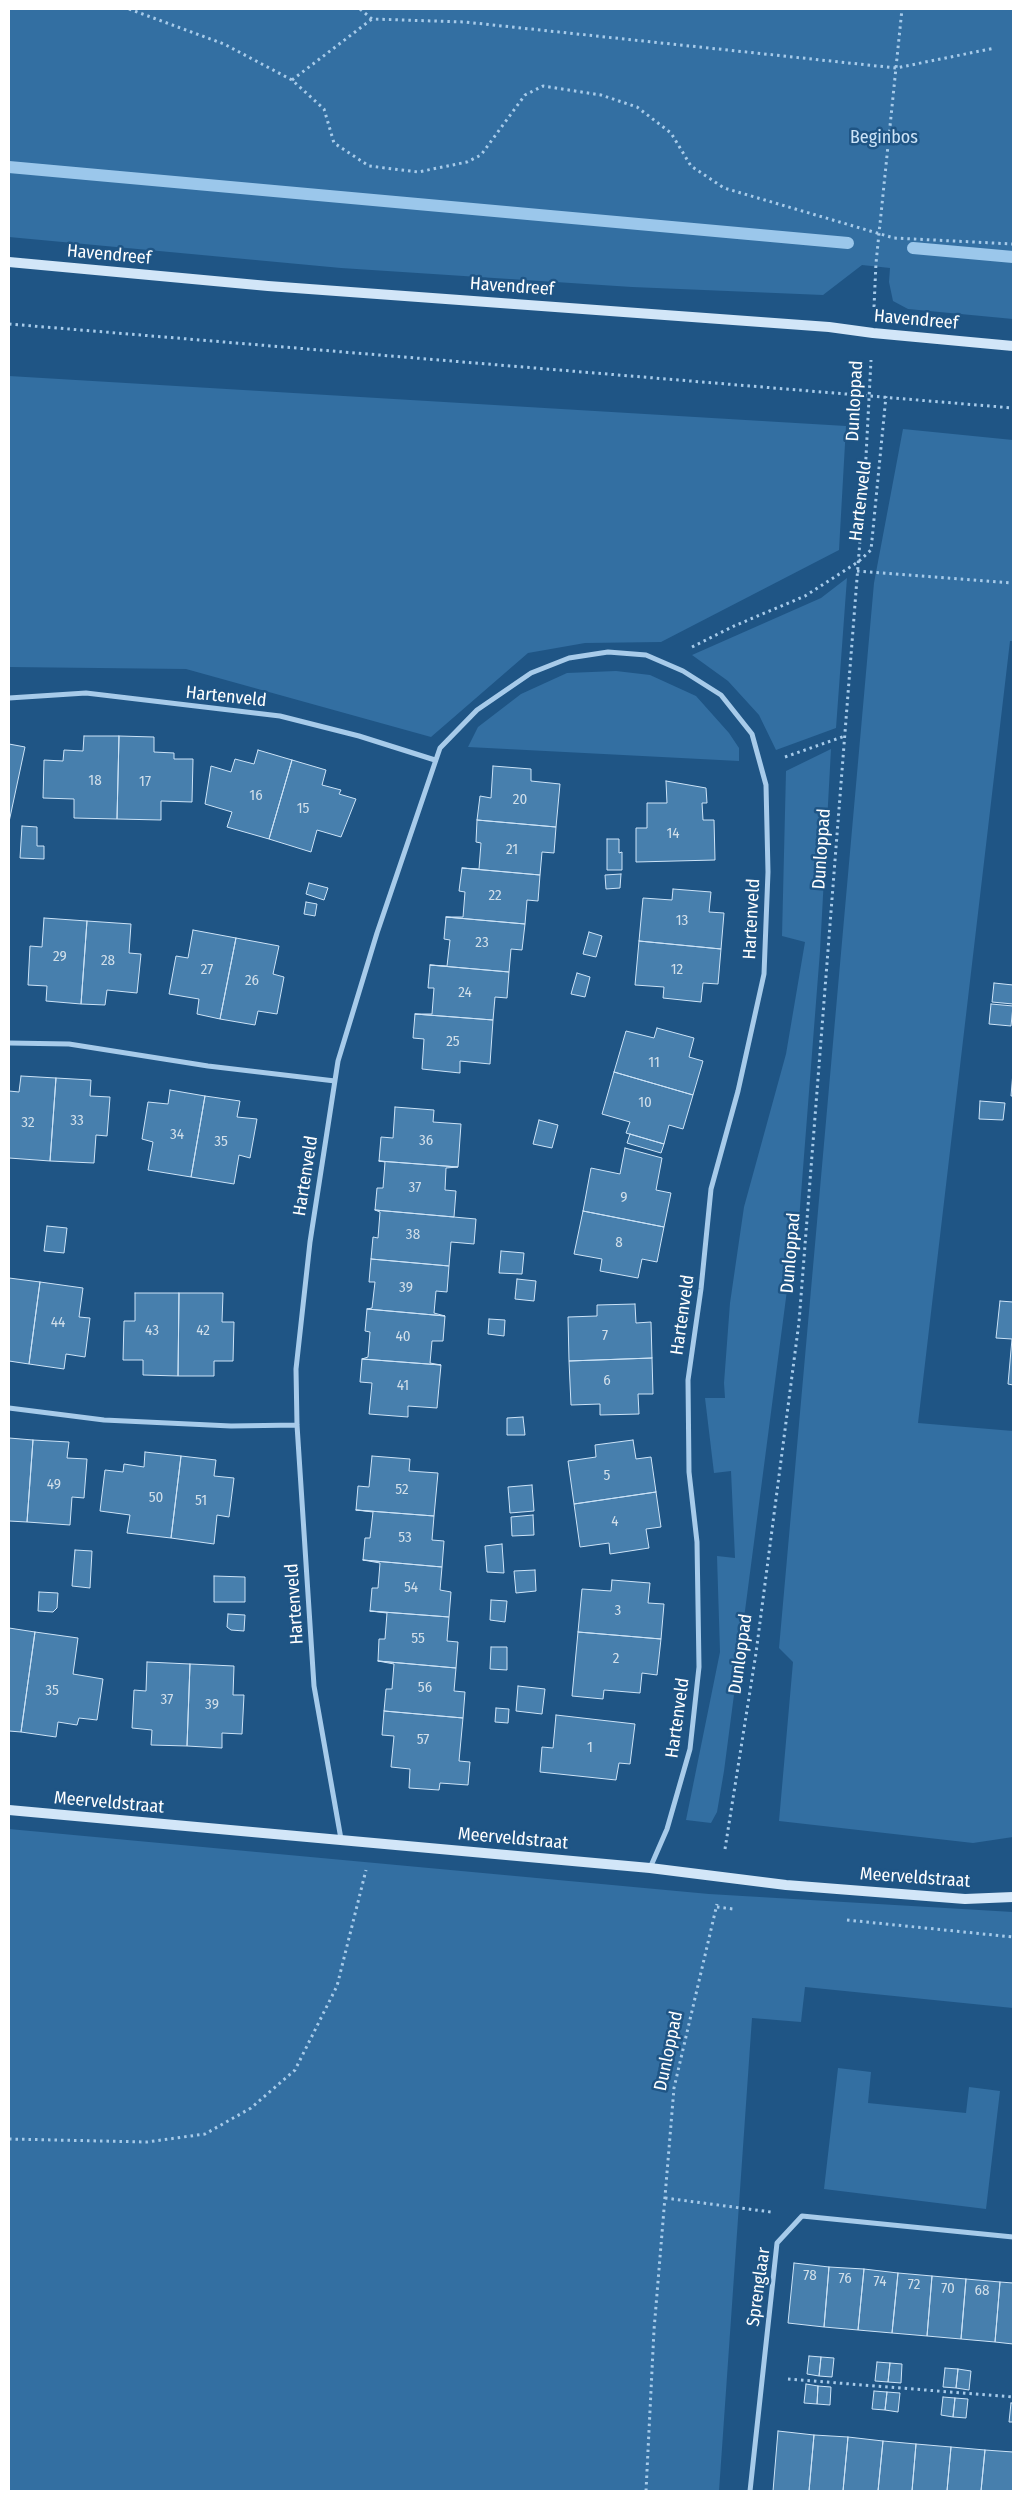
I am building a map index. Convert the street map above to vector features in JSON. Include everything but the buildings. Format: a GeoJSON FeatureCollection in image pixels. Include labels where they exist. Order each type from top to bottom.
{"type":"FeatureCollection","features":[{"type":"Feature","properties":{"kind":"street","name":"Havendreef"},"geometry":{"type":"LineString","coordinates":[[9,262],[268,286],[829,327],[873,334],[1013,346]]}},
{"type":"Feature","properties":{"kind":"street","name":"Hartenveld"},"geometry":{"type":"LineString","coordinates":[[341,1839],[314,1686],[297,1425],[297,1360],[310,1242],[338,1061],[377,933],[440,748],[470,716],[503,690],[531,673],[569,658],[608,652],[646,655],[683,671],[721,695],[752,734],[766,785],[768,872],[764,974],[738,1091],[711,1189],[701,1290],[688,1380],[689,1472],[697,1542],[699,1667],[690,1749],[667,1829],[650,1868]]}},
{"type":"Feature","properties":{"kind":"street","name":"Hartenveld"},"geometry":{"type":"LineString","coordinates":[[9,698],[86,694],[280,716],[359,736],[435,760]]}},
{"type":"Feature","properties":{"kind":"street"},"geometry":{"type":"LineString","coordinates":[[9,1043],[69,1044],[208,1066],[335,1082]]}},
{"type":"Feature","properties":{"kind":"street"},"geometry":{"type":"LineString","coordinates":[[9,1408],[104,1420],[231,1426],[297,1425]]}},
{"type":"Feature","properties":{"kind":"street","name":"Meerveldstraat"},"geometry":{"type":"LineString","coordinates":[[9,1810],[650,1868],[786,1885],[965,1899],[1013,1897]]}},
{"type":"Feature","properties":{"kind":"street"},"geometry":{"type":"LineString","coordinates":[[802,2216],[1013,2237]]}},
{"type":"Feature","properties":{"kind":"street","name":"Sprenglaar"},"geometry":{"type":"LineString","coordinates":[[750,2491],[777,2243],[802,2216]]}},
{"type":"Feature","properties":{"kind":"path"},"geometry":{"type":"LineString","coordinates":[[129,9],[224,44],[292,80],[324,109],[334,142],[369,166],[418,172],[467,162],[481,155],[525,95],[543,86],[600,95],[637,106],[671,133],[691,166],[724,188],[894,238],[1013,244]]}},
{"type":"Feature","properties":{"kind":"path"},"geometry":{"type":"LineString","coordinates":[[360,9],[372,19],[465,22],[896,68],[995,48]]}},
{"type":"Feature","properties":{"kind":"path","name":"Dunloppad"},"geometry":{"type":"LineString","coordinates":[[646,2491],[654,2339],[674,2088],[717,1907],[720,1877],[756,1653],[799,1322],[858,562],[870,396],[876,263],[902,9]]}},
{"type":"Feature","properties":{"kind":"path"},"geometry":{"type":"LineString","coordinates":[[292,80],[372,19]]}},
{"type":"Feature","properties":{"kind":"path"},"geometry":{"type":"LineString","coordinates":[[9,324],[574,369],[1013,408]]}},
{"type":"Feature","properties":{"kind":"path","name":"Hartenveld"},"geometry":{"type":"LineString","coordinates":[[659,660],[805,596],[858,562],[871,550],[886,396]]}},
{"type":"Feature","properties":{"kind":"path"},"geometry":{"type":"LineString","coordinates":[[857,572],[1013,584]]}},
{"type":"Feature","properties":{"kind":"path"},"geometry":{"type":"LineString","coordinates":[[760,766],[845,736]]}},
{"type":"Feature","properties":{"kind":"path"},"geometry":{"type":"LineString","coordinates":[[9,2139],[147,2142],[205,2134],[251,2108],[295,2070],[337,1986],[368,1866]]}},
{"type":"Feature","properties":{"kind":"path"},"geometry":{"type":"LineString","coordinates":[[717,1907],[736,1909]]}},
{"type":"Feature","properties":{"kind":"path"},"geometry":{"type":"LineString","coordinates":[[845,1920],[1013,1937]]}},
{"type":"Feature","properties":{"kind":"path"},"geometry":{"type":"LineString","coordinates":[[665,2198],[802,2216]]}},
{"type":"Feature","properties":{"kind":"path"},"geometry":{"type":"LineString","coordinates":[[762,2377],[1013,2396]]}},
{"type":"Feature","properties":{"kind":"green space","name":"Beginbos"},"geometry":{"type":"Polygon","coordinates":[[[9,9],[1013,9],[1013,319],[908,309],[893,301],[889,282],[890,268],[862,265],[823,295],[632,287],[341,268],[9,237],[9,9]]]}},
{"type":"Feature","properties":{"kind":"green space"},"geometry":{"type":"Polygon","coordinates":[[[9,376],[846,426],[839,550],[661,642],[585,643],[528,653],[431,737],[186,669],[9,667],[9,376]]]}},
{"type":"Feature","properties":{"kind":"green space"},"geometry":{"type":"Polygon","coordinates":[[[903,429],[1013,440],[1013,641],[1010,641],[918,1423],[1013,1431],[1013,1837],[973,1843],[779,1821],[793,1662],[779,1648],[874,583],[903,429]]]}},
{"type":"Feature","properties":{"kind":"green space"},"geometry":{"type":"Polygon","coordinates":[[[847,578],[836,728],[776,750],[759,715],[728,681],[692,655],[821,598],[847,578]]]}},
{"type":"Feature","properties":{"kind":"green space"},"geometry":{"type":"Polygon","coordinates":[[[616,671],[650,675],[696,696],[729,733],[739,748],[739,761],[468,747],[478,727],[521,694],[567,673],[616,671]]]}},
{"type":"Feature","properties":{"kind":"green space"},"geometry":{"type":"Polygon","coordinates":[[[831,749],[820,951],[799,1220],[792,1252],[717,1812],[711,1823],[686,1820],[720,1652],[717,1556],[735,1558],[731,1471],[714,1473],[705,1398],[725,1398],[724,1383],[730,1303],[744,1207],[786,1054],[805,942],[782,936],[786,771],[831,749]]]}},
{"type":"Feature","properties":{"kind":"green space"},"geometry":{"type":"Polygon","coordinates":[[[9,1829],[709,1894],[1013,1912],[1013,2008],[805,1987],[801,2022],[752,2018],[719,2491],[9,2491],[9,1829]]]}},
{"type":"Feature","properties":{"kind":"green space"},"geometry":{"type":"Polygon","coordinates":[[[838,2068],[871,2072],[868,2103],[966,2113],[969,2087],[1000,2091],[986,2209],[824,2189],[838,2068]]]}},
{"type":"Feature","properties":{"kind":"waterway"},"geometry":{"type":"LineString","coordinates":[[9,167],[848,243]]}},
{"type":"Feature","properties":{"kind":"waterway"},"geometry":{"type":"LineString","coordinates":[[913,248],[1013,257]]}}]}
